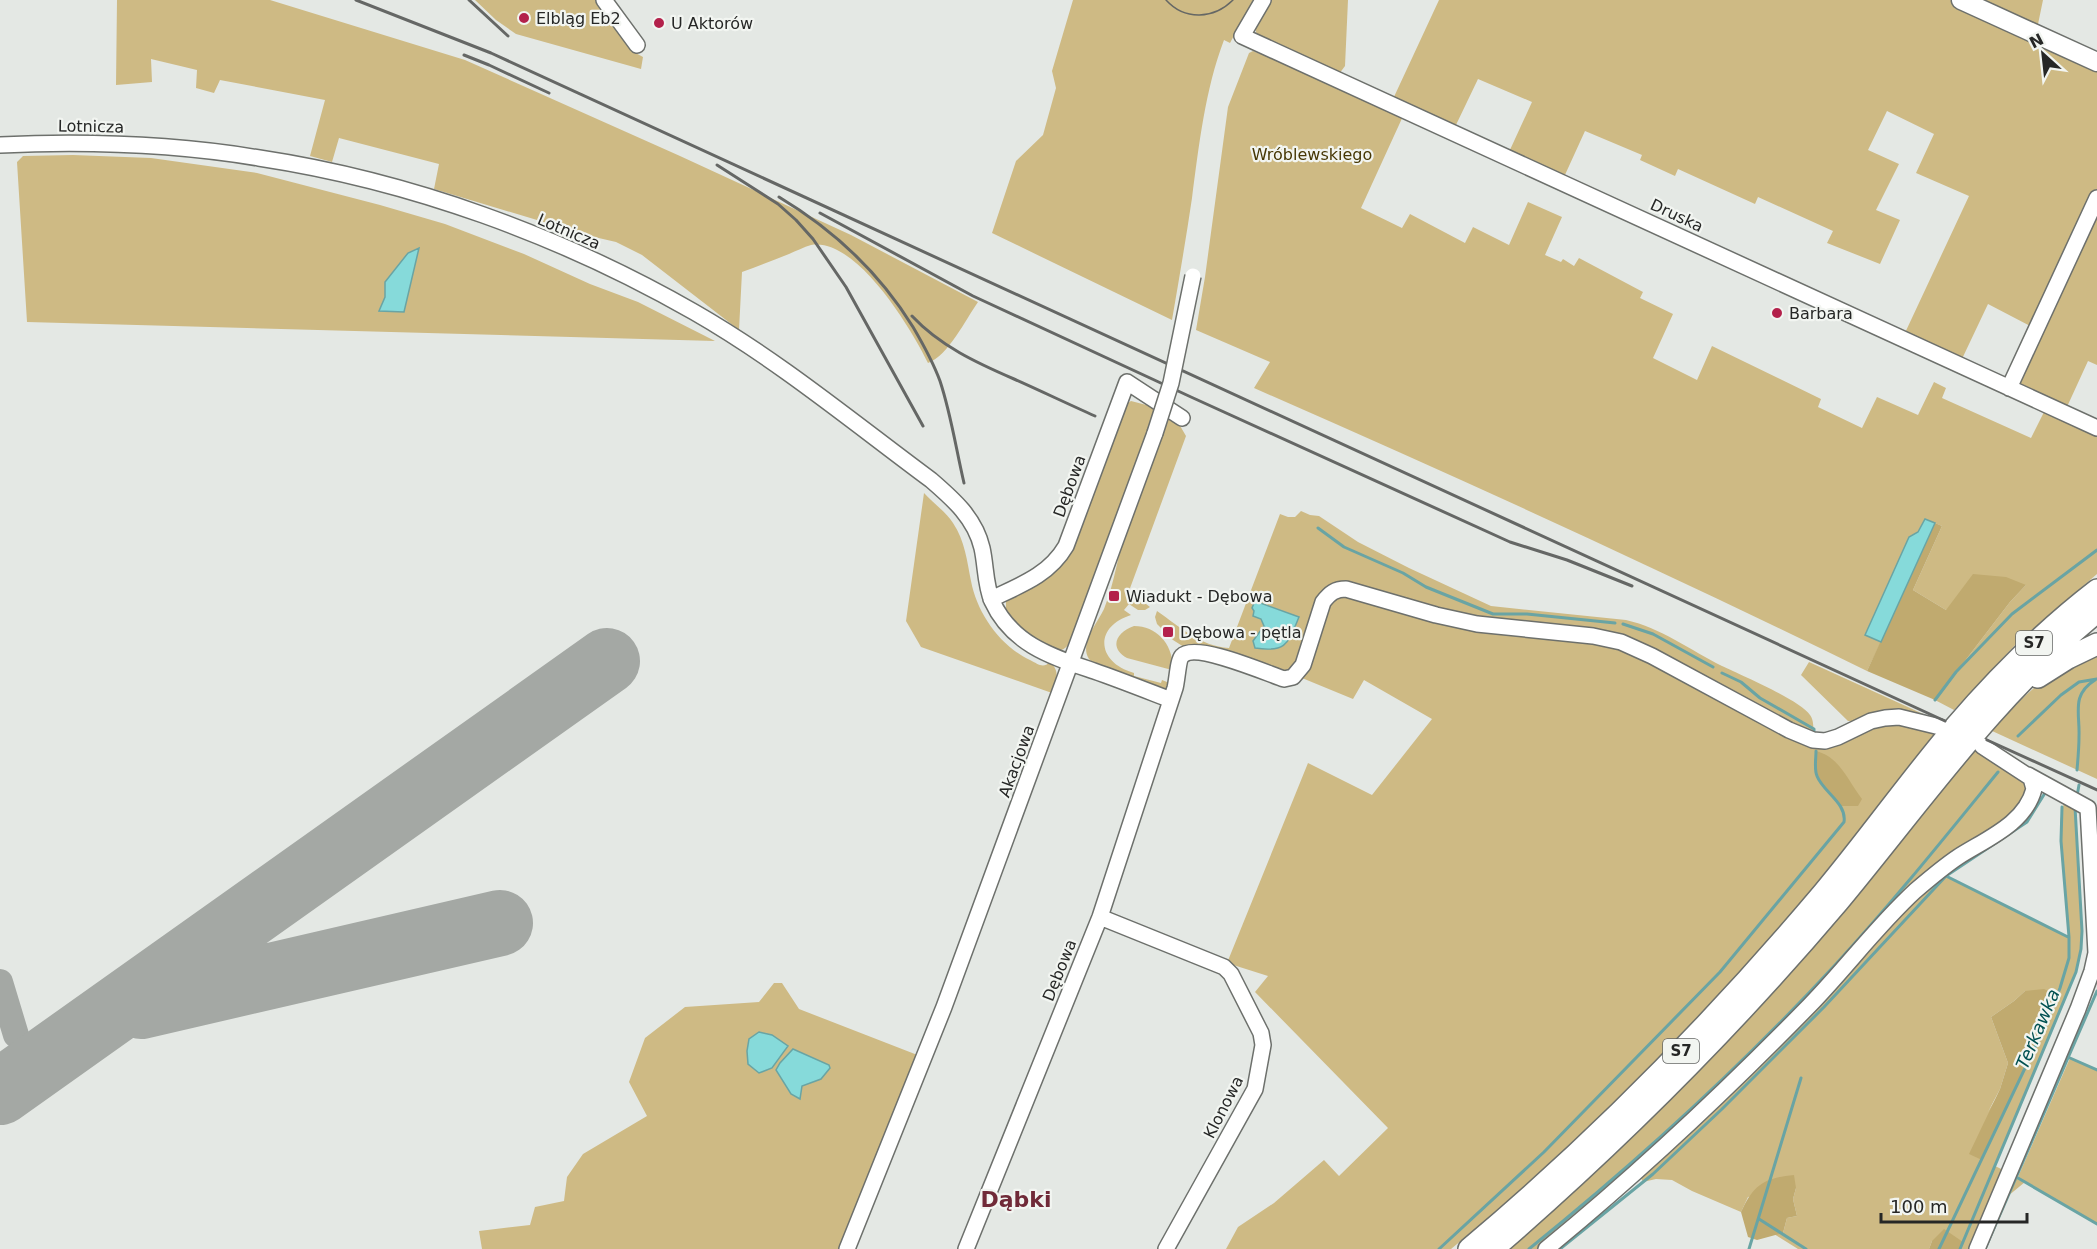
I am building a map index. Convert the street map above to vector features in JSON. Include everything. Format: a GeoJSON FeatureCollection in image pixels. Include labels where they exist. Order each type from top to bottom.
{"type":"FeatureCollection","features":[{"type":"Feature","properties":{"kind":"highway","name":"S7"},"geometry":{"type":"LineString","coordinates":[[1469,1249],[1548,1179],[1670,1063],[1825,891],[1977,702],[2027,650],[2097,590]]}},
{"type":"Feature","properties":{"kind":"highway","name":"S7"},"geometry":{"type":"LineString","coordinates":[[1493,1249],[1627,1129],[1736,1018],[1838,902],[1954,755],[2002,701],[2059,645],[2097,612]]}},
{"type":"Feature","properties":{"kind":"highway"},"geometry":{"type":"LineString","coordinates":[[2002,701],[2068,658],[2097,644]]}},
{"type":"Feature","properties":{"kind":"main road"},"geometry":{"type":"LineString","coordinates":[[1961,0],[2097,62]]}},
{"type":"Feature","properties":{"kind":"street"},"geometry":{"type":"LineString","coordinates":[[604,0],[637,45]]}},
{"type":"Feature","properties":{"kind":"street","name":"Druska"},"geometry":{"type":"LineString","coordinates":[[1263,0],[1242,36],[2097,428]]}},
{"type":"Feature","properties":{"kind":"street","name":"Lotnicza"},"geometry":{"type":"LineString","coordinates":[[0,145],[76,143],[146,146],[259,157],[301,165],[426,196],[517,228],[588,257],[693,311],[756,351],[931,480],[962,507],[971,520],[982,549],[991,599]]}},
{"type":"Feature","properties":{"kind":"street"},"geometry":{"type":"LineString","coordinates":[[2009,388],[2097,198]]}},
{"type":"Feature","properties":{"kind":"street","name":"Akacjowa"},"geometry":{"type":"LineString","coordinates":[[847,1249],[944,1007],[1155,433],[1171,383],[1193,276]]}},
{"type":"Feature","properties":{"kind":"street","name":"Dębowa"},"geometry":{"type":"LineString","coordinates":[[991,599],[1035,578],[1059,558],[1066,546],[1127,382],[1182,418]]}},
{"type":"Feature","properties":{"kind":"street","name":"Dębowa"},"geometry":{"type":"LineString","coordinates":[[966,1249],[1100,917],[1171,700],[1178,677],[1179,659],[1190,652],[1211,654],[1284,679],[1293,677],[1303,665],[1323,602],[1337,589],[1346,589],[1436,615],[1477,624],[1593,636],[1620,642],[1652,656],[1789,730],[1814,740],[1825,741],[1839,737],[1871,721],[1885,718],[1899,717],[1940,727]]}},
{"type":"Feature","properties":{"kind":"street"},"geometry":{"type":"LineString","coordinates":[[991,599],[1002,619],[1020,638],[1044,653],[1171,700]]}},
{"type":"Feature","properties":{"kind":"street"},"geometry":{"type":"LineString","coordinates":[[1977,1249],[2078,1009],[2095,958],[2088,808],[2028,775],[1982,746]]}},
{"type":"Feature","properties":{"kind":"street"},"geometry":{"type":"LineString","coordinates":[[1546,1249],[1604,1201],[1688,1125],[1812,1004],[1922,885],[1949,863],[1998,833],[2016,818],[2032,796],[2034,786],[2028,775]]}},
{"type":"Feature","properties":{"kind":"street","name":"Klonowa"},"geometry":{"type":"LineString","coordinates":[[1100,917],[1224,967],[1239,989],[1261,1033],[1263,1045],[1255,1089],[1166,1249]]}},
{"type":"Feature","properties":{"kind":"green space"},"geometry":{"type":"Polygon","coordinates":[[[117,0],[270,0],[465,60],[851,235],[978,302],[943,353],[928,363],[895,308],[863,270],[846,255],[828,246],[811,245],[742,272],[739,330],[642,255],[616,242],[434,189],[439,164],[339,138],[332,162],[310,156],[325,100],[220,80],[214,93],[196,88],[197,70],[151,59],[152,82],[116,85],[117,0]]]}},
{"type":"Feature","properties":{"kind":"green space"},"geometry":{"type":"Polygon","coordinates":[[[475,0],[597,0],[632,51],[643,57],[641,69],[516,34],[496,20],[475,0]]]}},
{"type":"Feature","properties":{"kind":"green space"},"geometry":{"type":"Polygon","coordinates":[[[1073,0],[1253,0],[1230,43],[1224,40],[1212,78],[1172,320],[992,233],[1016,161],[1043,135],[1056,88],[1052,71],[1073,0]]]}},
{"type":"Feature","properties":{"kind":"green space"},"geometry":{"type":"Polygon","coordinates":[[[1272,0],[1348,0],[1345,66],[1339,74],[1257,36],[1255,27],[1272,0]]]}},
{"type":"Feature","properties":{"kind":"green space"},"geometry":{"type":"Polygon","coordinates":[[[1439,0],[1950,0],[2097,68],[2097,365],[2088,361],[2066,409],[2011,384],[2036,329],[1988,304],[1961,361],[1904,335],[1969,196],[1916,173],[1934,134],[1887,111],[1868,150],[1899,164],[1876,210],[1900,220],[1880,264],[1827,243],[1833,231],[1758,197],[1755,204],[1678,169],[1675,176],[1640,160],[1642,155],[1585,131],[1564,177],[1509,152],[1532,102],[1478,79],[1455,127],[1393,99],[1439,0]]]}},
{"type":"Feature","properties":{"kind":"green space"},"geometry":{"type":"Polygon","coordinates":[[[1975,0],[2043,0],[2037,29],[1975,0]]]}},
{"type":"Feature","properties":{"kind":"green space","name":"Wróblewskiego"},"geometry":{"type":"Polygon","coordinates":[[[1253,51],[1263,53],[1404,114],[1361,208],[1402,228],[1410,214],[1465,243],[1473,227],[1509,245],[1528,202],[1562,217],[1545,255],[1561,262],[1563,259],[1574,266],[1579,258],[1643,292],[1640,298],[1673,314],[1653,358],[1697,380],[1712,346],[1821,399],[1818,407],[1862,428],[1877,397],[1918,415],[1934,382],[1946,388],[1942,398],[2031,438],[2046,408],[2097,433],[2097,574],[2018,642],[1954,710],[1935,700],[2010,602],[2026,585],[1946,610],[1913,590],[1942,526],[1925,519],[1865,635],[1881,642],[1867,671],[1562,526],[1254,388],[1270,362],[1196,330],[1228,107],[1249,53],[1253,51]]]}},
{"type":"Feature","properties":{"kind":"green space"},"geometry":{"type":"Polygon","coordinates":[[[23,156],[151,158],[257,173],[380,205],[445,224],[524,254],[590,284],[638,302],[715,341],[27,322],[17,162],[23,156]]]}},
{"type":"Feature","properties":{"kind":"green space"},"geometry":{"type":"Polygon","coordinates":[[[1131,401],[1158,408],[1072,638],[1066,648],[1057,651],[1023,633],[1006,612],[1006,601],[1042,580],[1125,405],[1131,401]]]}},
{"type":"Feature","properties":{"kind":"green space"},"geometry":{"type":"Polygon","coordinates":[[[1167,414],[1179,424],[1186,436],[1129,591],[1150,607],[1138,610],[1129,604],[1124,610],[1131,615],[1110,628],[1105,636],[1104,645],[1113,661],[1134,673],[1134,676],[1161,683],[1162,680],[1167,682],[1169,686],[1164,691],[1102,668],[1089,659],[1086,647],[1108,599],[1127,526],[1167,414]]]}},
{"type":"Feature","properties":{"kind":"green space"},"geometry":{"type":"Polygon","coordinates":[[[924,493],[947,515],[957,530],[965,551],[974,593],[984,616],[992,627],[1019,654],[1040,665],[1050,662],[1056,669],[1057,677],[1052,693],[921,647],[906,621],[924,493]]]}},
{"type":"Feature","properties":{"kind":"green space"},"geometry":{"type":"Polygon","coordinates":[[[1301,511],[1319,516],[1358,542],[1491,606],[1626,620],[1651,628],[1795,702],[1811,717],[1814,733],[1799,729],[1641,646],[1500,624],[1336,583],[1297,666],[1286,674],[1206,650],[1184,647],[1173,640],[1157,624],[1155,617],[1157,611],[1200,640],[1229,648],[1280,514],[1295,517],[1301,511]]]}},
{"type":"Feature","properties":{"kind":"green space"},"geometry":{"type":"Polygon","coordinates":[[[1341,594],[1615,647],[1643,657],[1810,744],[1895,722],[1938,731],[1783,925],[1670,1048],[1509,1201],[1451,1249],[1226,1249],[1238,1227],[1274,1203],[1324,1160],[1339,1176],[1388,1128],[1255,992],[1268,976],[1227,963],[1308,763],[1372,795],[1432,719],[1364,680],[1353,699],[1302,678],[1328,602],[1341,594]]]}},
{"type":"Feature","properties":{"kind":"green space"},"geometry":{"type":"Polygon","coordinates":[[[1134,626],[1150,630],[1163,639],[1171,653],[1172,670],[1127,658],[1121,654],[1116,645],[1117,640],[1123,632],[1134,626]]]}},
{"type":"Feature","properties":{"kind":"green space"},"geometry":{"type":"Polygon","coordinates":[[[2097,649],[2097,779],[1990,730],[2042,681],[2097,649]]]}},
{"type":"Feature","properties":{"kind":"green space"},"geometry":{"type":"Polygon","coordinates":[[[1809,662],[1943,723],[1848,721],[1801,675],[1809,662]]]}},
{"type":"Feature","properties":{"kind":"green space"},"geometry":{"type":"Polygon","coordinates":[[[1977,746],[2024,772],[2029,802],[1937,873],[2069,937],[2060,829],[2061,813],[2065,801],[2075,807],[2082,931],[2076,972],[1995,1166],[2018,1177],[2070,1058],[2097,1070],[2097,1224],[2025,1182],[2008,1196],[1985,1249],[1960,1249],[1962,1242],[1932,1241],[1929,1249],[1798,1249],[1774,1234],[1783,1233],[1787,1218],[1797,1216],[1793,1199],[1796,1188],[1748,1197],[1741,1212],[1672,1180],[1656,1179],[1643,1182],[1638,1172],[1546,1249],[1508,1249],[1629,1139],[1744,1023],[1833,921],[1977,746]],[[2025,991],[1991,1017],[2008,1063],[2000,1089],[1988,1112],[2057,995],[2025,991]]]}},
{"type":"Feature","properties":{"kind":"green space"},"geometry":{"type":"Polygon","coordinates":[[[774,983],[782,983],[799,1009],[920,1056],[842,1249],[482,1249],[479,1231],[530,1225],[535,1207],[564,1201],[567,1177],[583,1154],[647,1116],[629,1082],[645,1038],[685,1007],[759,1002],[774,983]]]}},
{"type":"Feature","properties":{"kind":"shaded area"},"geometry":{"type":"Polygon","coordinates":[[[1935,523],[1942,526],[1913,590],[1946,610],[1973,574],[2006,577],[2026,585],[2010,602],[1935,700],[1867,671],[1935,523]]]}},
{"type":"Feature","properties":{"kind":"shaded area"},"geometry":{"type":"Polygon","coordinates":[[[1816,751],[1831,758],[1843,771],[1862,799],[1858,806],[1840,806],[1820,782],[1816,751]]]}},
{"type":"Feature","properties":{"kind":"shaded area"},"geometry":{"type":"Polygon","coordinates":[[[2044,989],[2057,995],[2046,1024],[1982,1160],[1969,1154],[2000,1089],[2008,1063],[1991,1017],[2025,991],[2044,989]]]}},
{"type":"Feature","properties":{"kind":"shaded area"},"geometry":{"type":"Polygon","coordinates":[[[1794,1175],[1796,1188],[1793,1199],[1797,1216],[1787,1218],[1783,1233],[1757,1240],[1748,1237],[1741,1212],[1751,1195],[1767,1181],[1794,1175]]]}},
{"type":"Feature","properties":{"kind":"shaded area"},"geometry":{"type":"Polygon","coordinates":[[[1944,1229],[1963,1242],[1960,1249],[1929,1249],[1932,1241],[1944,1229]]]}},
{"type":"Feature","properties":{"kind":"water"},"geometry":{"type":"Polygon","coordinates":[[[419,248],[404,312],[379,311],[385,297],[385,282],[408,253],[419,248]]]}},
{"type":"Feature","properties":{"kind":"water"},"geometry":{"type":"Polygon","coordinates":[[[1925,519],[1935,523],[1881,642],[1865,635],[1909,537],[1918,532],[1925,519]]]}},
{"type":"Feature","properties":{"kind":"water"},"geometry":{"type":"Polygon","coordinates":[[[1255,601],[1299,617],[1285,644],[1274,649],[1255,648],[1253,641],[1264,626],[1261,619],[1253,616],[1252,608],[1255,601]]]}},
{"type":"Feature","properties":{"kind":"water"},"geometry":{"type":"Polygon","coordinates":[[[759,1032],[772,1035],[788,1046],[772,1068],[759,1073],[748,1064],[747,1051],[749,1039],[759,1032]]]}},
{"type":"Feature","properties":{"kind":"water"},"geometry":{"type":"Polygon","coordinates":[[[793,1049],[829,1065],[830,1068],[821,1079],[802,1086],[800,1099],[791,1094],[776,1070],[793,1049]]]}},
{"type":"Feature","properties":{"kind":"waterway"},"geometry":{"type":"LineString","coordinates":[[1318,528],[1344,547],[1403,573],[1426,587],[1493,614],[1527,614],[1615,623]]}},
{"type":"Feature","properties":{"kind":"waterway"},"geometry":{"type":"LineString","coordinates":[[1935,700],[1956,672],[2012,614],[2097,550]]}},
{"type":"Feature","properties":{"kind":"waterway"},"geometry":{"type":"LineString","coordinates":[[1623,624],[1653,634],[1713,667]]}},
{"type":"Feature","properties":{"kind":"waterway"},"geometry":{"type":"LineString","coordinates":[[1722,673],[1741,682],[1760,698],[1814,729],[1814,733]]}},
{"type":"Feature","properties":{"kind":"waterway"},"geometry":{"type":"LineString","coordinates":[[2018,736],[2061,695],[2079,682],[2097,679]]}},
{"type":"Feature","properties":{"kind":"waterway","name":"Terkawka"},"geometry":{"type":"LineString","coordinates":[[2077,770],[2078,705],[2087,686],[2095,680]]}},
{"type":"Feature","properties":{"kind":"waterway"},"geometry":{"type":"LineString","coordinates":[[1439,1249],[1544,1152],[1720,972],[1844,822],[1842,809],[1817,776],[1816,751]]}},
{"type":"Feature","properties":{"kind":"waterway"},"geometry":{"type":"LineString","coordinates":[[1529,1249],[1610,1182],[1763,1040],[1878,917],[1998,772]]}},
{"type":"Feature","properties":{"kind":"waterway","name":"Terkawka"},"geometry":{"type":"LineString","coordinates":[[2077,796],[2079,785]]}},
{"type":"Feature","properties":{"kind":"waterway"},"geometry":{"type":"LineString","coordinates":[[1560,1249],[1653,1174],[1824,1007],[1946,876],[2027,822],[2045,793]]}},
{"type":"Feature","properties":{"kind":"waterway"},"geometry":{"type":"LineString","coordinates":[[1939,1249],[2046,1024],[2069,958],[2061,841],[2062,807]]}},
{"type":"Feature","properties":{"kind":"waterway","name":"Terkawka"},"geometry":{"type":"LineString","coordinates":[[1960,1249],[2076,972],[2082,931],[2075,807]]}},
{"type":"Feature","properties":{"kind":"waterway"},"geometry":{"type":"LineString","coordinates":[[1946,876],[2068,937]]}},
{"type":"Feature","properties":{"kind":"waterway"},"geometry":{"type":"LineString","coordinates":[[1985,1249],[2097,991]]}},
{"type":"Feature","properties":{"kind":"waterway"},"geometry":{"type":"LineString","coordinates":[[2070,1058],[2097,1070]]}},
{"type":"Feature","properties":{"kind":"waterway"},"geometry":{"type":"LineString","coordinates":[[1749,1249],[1801,1078]]}},
{"type":"Feature","properties":{"kind":"waterway"},"geometry":{"type":"LineString","coordinates":[[2018,1178],[2097,1224]]}},
{"type":"Feature","properties":{"kind":"waterway"},"geometry":{"type":"LineString","coordinates":[[1759,1219],[1806,1249]]}},
{"type":"Feature","properties":{"kind":"taxiway"},"geometry":{"type":"LineString","coordinates":[[0,982],[16,1035]]}},
{"type":"Feature","properties":{"kind":"runway"},"geometry":{"type":"LineString","coordinates":[[0,1092],[607,661]]}},
{"type":"Feature","properties":{"kind":"runway"},"geometry":{"type":"LineString","coordinates":[[141,1006],[500,923]]}},
{"type":"Feature","properties":{"kind":"tram line"},"geometry":{"type":"LineString","coordinates":[[1166,0],[1182,12],[1200,15],[1217,11],[1233,0]]}},
{"type":"Feature","properties":{"kind":"railway"},"geometry":{"type":"LineString","coordinates":[[356,0],[491,53],[1945,721]]}},
{"type":"Feature","properties":{"kind":"railway"},"geometry":{"type":"LineString","coordinates":[[469,0],[508,36]]}},
{"type":"Feature","properties":{"kind":"railway"},"geometry":{"type":"LineString","coordinates":[[464,55],[549,93]]}},
{"type":"Feature","properties":{"kind":"railway"},"geometry":{"type":"LineString","coordinates":[[717,165],[778,204],[813,239],[846,287],[923,426]]}},
{"type":"Feature","properties":{"kind":"railway"},"geometry":{"type":"LineString","coordinates":[[779,197],[837,238],[854,254],[885,288],[913,327],[940,381],[964,483]]}},
{"type":"Feature","properties":{"kind":"railway"},"geometry":{"type":"LineString","coordinates":[[820,213],[973,296],[1191,397],[1510,542],[1567,560],[1632,586]]}},
{"type":"Feature","properties":{"kind":"railway"},"geometry":{"type":"LineString","coordinates":[[912,316],[923,327],[960,353],[1095,416]]}},
{"type":"Feature","properties":{"kind":"railway"},"geometry":{"type":"LineString","coordinates":[[1987,740],[2097,790]]}},
{"type":"Feature","properties":{"kind":"place","name":"Elbląg Eb2"},"geometry":{"type":"Point","coordinates":[524,18]}},
{"type":"Feature","properties":{"kind":"place","name":"U Aktorów"},"geometry":{"type":"Point","coordinates":[659,23]}},
{"type":"Feature","properties":{"kind":"place","name":"Barbara"},"geometry":{"type":"Point","coordinates":[1777,313]}},
{"type":"Feature","properties":{"kind":"place","name":"Wiadukt - Dębowa"},"geometry":{"type":"Point","coordinates":[1114,596]}},
{"type":"Feature","properties":{"kind":"place","name":"Dębowa - pętla"},"geometry":{"type":"Point","coordinates":[1168,632]}},
{"type":"Feature","properties":{"kind":"district","name":"Dąbki"},"geometry":{"type":"Point","coordinates":[1016,1199]}}]}
